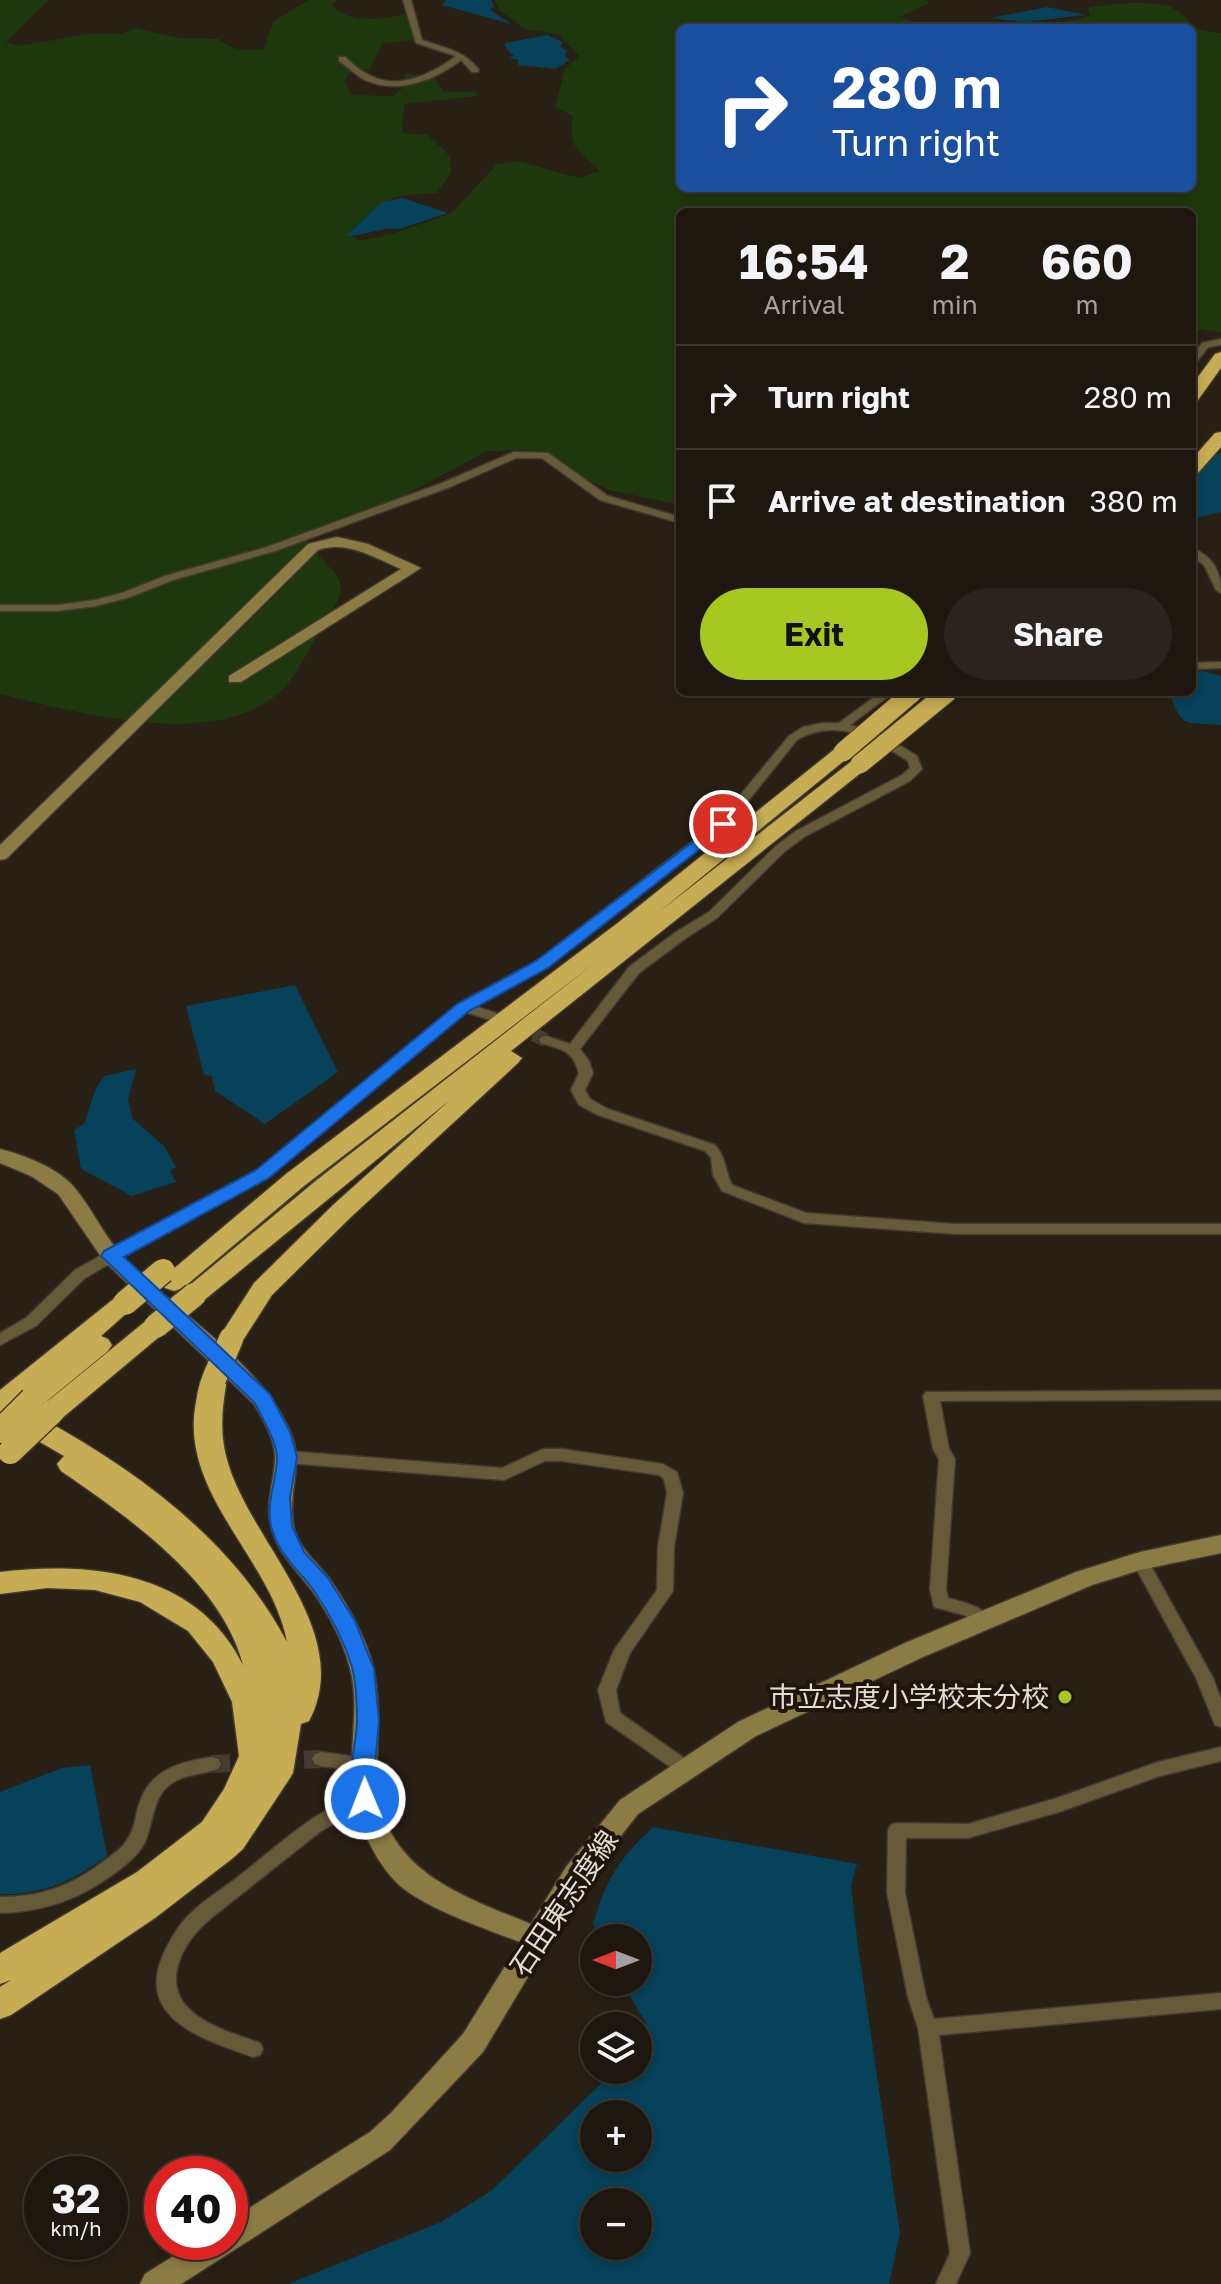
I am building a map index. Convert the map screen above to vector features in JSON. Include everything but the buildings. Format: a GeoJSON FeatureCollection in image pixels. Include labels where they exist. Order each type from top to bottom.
{"type":"FeatureCollection","features":[{"type":"Feature","properties":{"kind":"highway"},"geometry":{"type":"LineString","coordinates":[[1196,391],[1221,357]]}},
{"type":"Feature","properties":{"kind":"highway"},"geometry":{"type":"LineString","coordinates":[[1196,465],[1221,437]]}},
{"type":"Feature","properties":{"kind":"highway"},"geometry":{"type":"LineString","coordinates":[[20,1403],[177,1283],[439,1097],[643,938],[765,836],[851,758],[909,696]]}},
{"type":"Feature","properties":{"kind":"highway"},"geometry":{"type":"LineString","coordinates":[[0,2005],[162,1896],[232,1840],[268,1792],[288,1749],[302,1707],[306,1665],[297,1623],[268,1565],[232,1506],[207,1427],[214,1379],[231,1339],[263,1289],[342,1211],[439,1097],[627,927],[851,758],[942,696]]}},
{"type":"Feature","properties":{"kind":"highway"},"geometry":{"type":"LineString","coordinates":[[3,1448],[20,1403],[139,1314],[295,1180],[439,1097]]}},
{"type":"Feature","properties":{"kind":"highway"},"geometry":{"type":"LineString","coordinates":[[20,1403],[49,1432],[110,1470],[167,1514],[218,1563],[262,1619],[282,1663],[290,1693],[288,1749]]}},
{"type":"Feature","properties":{"kind":"highway"},"geometry":{"type":"LineString","coordinates":[[0,1424],[56,1454],[123,1499],[218,1589],[253,1643],[262,1672],[263,1718],[254,1756],[236,1796],[213,1831],[148,1881],[0,1970]]}},
{"type":"Feature","properties":{"kind":"highway"},"geometry":{"type":"LineString","coordinates":[[0,1583],[47,1577],[95,1579],[149,1593],[198,1623],[224,1655],[247,1702],[254,1756]]}},
{"type":"Feature","properties":{"kind":"street"},"geometry":{"type":"LineString","coordinates":[[407,0],[419,41],[461,56],[475,70]]}},
{"type":"Feature","properties":{"kind":"street"},"geometry":{"type":"LineString","coordinates":[[342,59],[372,80],[409,83],[439,72],[461,56]]}},
{"type":"Feature","properties":{"kind":"street"},"geometry":{"type":"LineString","coordinates":[[1196,357],[1205,345],[1221,342]]}},
{"type":"Feature","properties":{"kind":"street"},"geometry":{"type":"LineString","coordinates":[[0,608],[58,608],[126,595],[169,578],[271,549],[446,485],[514,455],[544,455],[604,498],[676,519]]}},
{"type":"Feature","properties":{"kind":"street"},"geometry":{"type":"LineString","coordinates":[[0,855],[313,547],[322,542],[344,542],[413,568],[235,679]]}},
{"type":"Feature","properties":{"kind":"street"},"geometry":{"type":"LineString","coordinates":[[1196,554],[1218,572],[1221,590]]}},
{"type":"Feature","properties":{"kind":"street"},"geometry":{"type":"LineString","coordinates":[[1196,666],[1221,665]]}},
{"type":"Feature","properties":{"kind":"street"},"geometry":{"type":"LineString","coordinates":[[842,726],[883,696]]}},
{"type":"Feature","properties":{"kind":"street"},"geometry":{"type":"LineString","coordinates":[[0,1340],[31,1322],[80,1274],[262,1174],[463,1007],[542,964],[723,824],[793,738],[804,729],[822,725],[842,726],[913,759],[916,769],[906,778],[800,834],[780,849],[713,915],[634,970],[573,1049]]}},
{"type":"Feature","properties":{"kind":"street"},"geometry":{"type":"LineString","coordinates":[[463,1007],[491,1016]]}},
{"type":"Feature","properties":{"kind":"street"},"geometry":{"type":"LineString","coordinates":[[546,1040],[573,1049],[582,1061],[586,1073],[578,1090],[584,1102],[603,1112],[710,1148],[718,1157],[720,1175],[727,1188],[804,1218],[955,1229],[1221,1229]]}},
{"type":"Feature","properties":{"kind":"street"},"geometry":{"type":"LineString","coordinates":[[0,1155],[38,1171],[65,1189],[111,1256],[263,1399],[280,1432],[287,1457],[280,1498],[282,1526],[295,1556],[320,1584],[347,1627],[363,1669],[368,1721],[365,1799],[379,1835],[405,1874],[455,1905],[536,1937]]}},
{"type":"Feature","properties":{"kind":"street"},"geometry":{"type":"LineString","coordinates":[[983,1620],[969,1610],[940,1603],[938,1589],[943,1565],[947,1459],[941,1449],[931,1396],[1221,1395]]}},
{"type":"Feature","properties":{"kind":"street"},"geometry":{"type":"LineString","coordinates":[[287,1457],[504,1474],[543,1455],[562,1455],[663,1470],[671,1476],[675,1493],[666,1547],[665,1591],[622,1650],[607,1690],[612,1717],[685,1768]]}},
{"type":"Feature","properties":{"kind":"street","name":"石田東志度線"},"geometry":{"type":"LineString","coordinates":[[248,2225],[380,2141],[401,2122],[473,2043],[575,1875],[629,1807],[747,1729],[983,1620],[1084,1578],[1140,1561],[1221,1544]]}},
{"type":"Feature","properties":{"kind":"street"},"geometry":{"type":"LineString","coordinates":[[1140,1561],[1204,1678],[1221,1720]]}},
{"type":"Feature","properties":{"kind":"street"},"geometry":{"type":"LineString","coordinates":[[946,2284],[960,2253],[928,2028],[917,1997],[896,1893],[897,1830],[968,1831],[1059,1805],[1158,1769],[1221,1754]]}},
{"type":"Feature","properties":{"kind":"street"},"geometry":{"type":"LineString","coordinates":[[321,1759],[364,1765]]}},
{"type":"Feature","properties":{"kind":"street"},"geometry":{"type":"LineString","coordinates":[[0,1905],[26,1906],[59,1899],[87,1885],[133,1848],[144,1827],[149,1799],[161,1780],[181,1769],[212,1764]]}},
{"type":"Feature","properties":{"kind":"street"},"geometry":{"type":"LineString","coordinates":[[253,2049],[196,2026],[171,2005],[165,1982],[169,1959],[200,1915],[340,1808],[365,1799]]}},
{"type":"Feature","properties":{"kind":"street"},"geometry":{"type":"LineString","coordinates":[[928,2028],[1221,2001]]}},
{"type":"Feature","properties":{"kind":"street"},"geometry":{"type":"LineString","coordinates":[[155,2284],[193,2260]]}},
{"type":"Feature","properties":{"kind":"green space"},"geometry":{"type":"Polygon","coordinates":[[[0,0],[49,0],[6,42],[19,46],[89,34],[120,34],[136,28],[178,38],[219,39],[234,48],[258,50],[264,49],[273,22],[308,0],[336,0],[331,5],[339,12],[358,18],[378,19],[409,13],[421,39],[382,44],[370,69],[349,73],[345,83],[353,95],[393,96],[407,84],[405,74],[432,75],[444,92],[474,92],[478,96],[404,104],[402,133],[428,135],[450,156],[451,172],[437,193],[396,197],[380,205],[350,232],[358,241],[389,235],[452,213],[496,165],[518,161],[579,178],[600,171],[576,148],[572,136],[573,116],[555,107],[565,69],[579,56],[558,34],[524,29],[500,10],[494,0],[927,0],[928,4],[901,16],[916,24],[676,24],[676,192],[1196,192],[1196,26],[1221,33],[1221,332],[1196,329],[1196,208],[676,208],[676,504],[609,490],[526,450],[487,451],[394,501],[315,532],[305,540],[336,575],[340,592],[329,617],[293,676],[284,688],[256,708],[223,719],[186,724],[147,722],[68,710],[0,694],[0,0]]]}},
{"type":"Feature","properties":{"kind":"green space"},"geometry":{"type":"Polygon","coordinates":[[[1118,4],[1162,5],[1194,24],[1000,24],[1066,22],[1090,16],[1088,8],[1118,4]]]}},
{"type":"Feature","properties":{"kind":"water"},"geometry":{"type":"Polygon","coordinates":[[[446,0],[491,0],[494,6],[490,10],[511,24],[442,5],[446,0]]]}},
{"type":"Feature","properties":{"kind":"water"},"geometry":{"type":"Polygon","coordinates":[[[1047,7],[1086,15],[1025,22],[990,18],[1047,7]]]}},
{"type":"Feature","properties":{"kind":"water"},"geometry":{"type":"Polygon","coordinates":[[[547,35],[563,42],[560,47],[567,50],[565,56],[570,60],[555,69],[518,65],[518,60],[508,58],[514,56],[505,43],[547,35]]]}},
{"type":"Feature","properties":{"kind":"water"},"geometry":{"type":"Polygon","coordinates":[[[403,198],[448,213],[399,229],[346,236],[382,202],[403,198]]]}},
{"type":"Feature","properties":{"kind":"water"},"geometry":{"type":"Polygon","coordinates":[[[1221,454],[1221,512],[1196,518],[1196,455],[1221,454]]]}},
{"type":"Feature","properties":{"kind":"water"},"geometry":{"type":"Polygon","coordinates":[[[1196,670],[1221,676],[1221,725],[1192,723],[1178,712],[1171,696],[1196,696],[1196,670]]]}},
{"type":"Feature","properties":{"kind":"water"},"geometry":{"type":"Polygon","coordinates":[[[295,985],[338,1072],[265,1124],[215,1091],[212,1076],[204,1075],[186,1006],[295,985]]]}},
{"type":"Feature","properties":{"kind":"water"},"geometry":{"type":"Polygon","coordinates":[[[136,1069],[128,1100],[133,1119],[164,1146],[176,1167],[170,1171],[176,1182],[132,1196],[81,1169],[74,1130],[84,1124],[95,1090],[104,1076],[136,1069]]]}},
{"type":"Feature","properties":{"kind":"water"},"geometry":{"type":"Polygon","coordinates":[[[90,1765],[107,1856],[57,1885],[30,1892],[0,1894],[0,1792],[62,1768],[90,1765]]]}},
{"type":"Feature","properties":{"kind":"water"},"geometry":{"type":"Polygon","coordinates":[[[653,1827],[857,1864],[851,1885],[858,1946],[900,2233],[889,2284],[288,2284],[441,2222],[491,2191],[580,2104],[580,2172],[652,2172],[652,2100],[584,2100],[601,2084],[652,2084],[652,2012],[640,2012],[630,1996],[652,1996],[652,1924],[593,1924],[603,1894],[622,1860],[653,1827]]]}},
{"type":"Feature","properties":{"kind":"tunnel"},"geometry":{"type":"LineString","coordinates":[[495,1018],[546,1040]]}},
{"type":"Feature","properties":{"kind":"tunnel"},"geometry":{"type":"LineString","coordinates":[[277,1761],[321,1759]]}},
{"type":"Feature","properties":{"kind":"tunnel"},"geometry":{"type":"LineString","coordinates":[[212,1764],[253,1762]]}},
{"type":"Feature","properties":{"kind":"place","name":"市立志度小学校末分校"},"geometry":{"type":"Point","coordinates":[1065,1697]}},
{"type":"Feature","properties":{"kind":"route"},"geometry":{"type":"LineString","coordinates":[[365,1799],[368,1721],[363,1669],[347,1627],[320,1584],[295,1556],[282,1526],[280,1498],[287,1457],[280,1432],[263,1399],[111,1256],[262,1174],[463,1007],[542,964],[723,824]]}}]}
